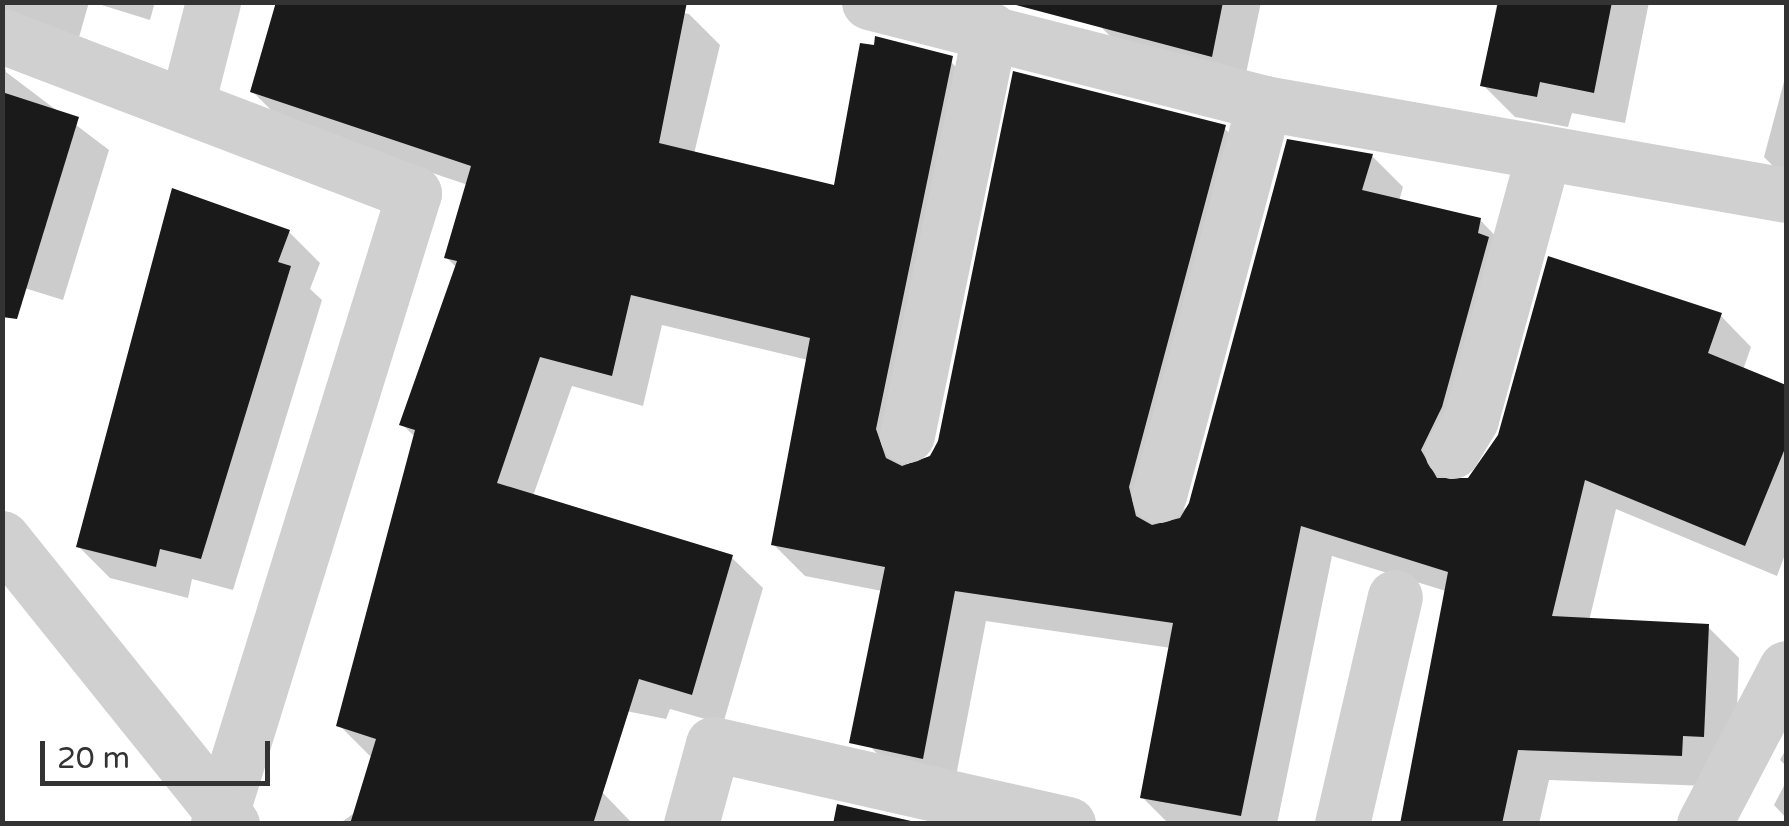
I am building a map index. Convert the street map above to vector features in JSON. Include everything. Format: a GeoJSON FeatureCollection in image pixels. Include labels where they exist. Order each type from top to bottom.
{"type":"FeatureCollection","features":[{"type":"Feature","properties":{"kind":"street"},"geometry":{"type":"LineString","coordinates":[[187,104],[213,2]]}},
{"type":"Feature","properties":{"kind":"street"},"geometry":{"type":"LineString","coordinates":[[870,2],[990,28],[1264,103],[1786,196]]}},
{"type":"Feature","properties":{"kind":"street"},"geometry":{"type":"LineString","coordinates":[[908,435],[990,28]]}},
{"type":"Feature","properties":{"kind":"street"},"geometry":{"type":"LineString","coordinates":[[2,36],[414,193],[224,819]]}},
{"type":"Feature","properties":{"kind":"street"},"geometry":{"type":"LineString","coordinates":[[1159,495],[1264,103]]}},
{"type":"Feature","properties":{"kind":"street"},"geometry":{"type":"LineString","coordinates":[[1452,451],[1471,419],[1544,154]]}},
{"type":"Feature","properties":{"kind":"street"},"geometry":{"type":"LineString","coordinates":[[2,538],[224,819]]}},
{"type":"Feature","properties":{"kind":"street"},"geometry":{"type":"LineString","coordinates":[[1342,824],[1394,597]]}},
{"type":"Feature","properties":{"kind":"street"},"geometry":{"type":"LineString","coordinates":[[1704,824],[1786,668]]}},
{"type":"Feature","properties":{"kind":"street"},"geometry":{"type":"LineString","coordinates":[[691,824],[714,744],[1068,824]]}},
{"type":"Feature","properties":{"kind":"building"},"geometry":{"type":"Polygon","coordinates":[[[276,2],[687,2],[659,143],[834,185],[860,43],[874,45],[875,36],[953,56],[876,429],[886,458],[902,466],[930,456],[938,441],[1013,71],[1226,125],[1129,487],[1136,516],[1152,525],[1180,518],[1189,503],[1287,139],[1373,154],[1362,190],[1481,218],[1478,233],[1489,237],[1442,407],[1421,450],[1437,478],[1468,478],[1498,435],[1548,256],[1722,313],[1708,353],[1786,385],[1786,446],[1745,546],[1585,480],[1552,616],[1709,624],[1704,737],[1683,736],[1682,756],[1518,750],[1502,824],[1400,824],[1448,572],[1301,526],[1241,816],[1140,798],[1173,623],[955,591],[923,759],[849,743],[885,567],[771,545],[810,338],[631,295],[612,376],[540,357],[497,483],[733,555],[692,695],[639,679],[593,824],[350,824],[376,739],[336,726],[415,430],[399,425],[457,261],[444,258],[471,166],[250,92],[276,2]]]}},
{"type":"Feature","properties":{"kind":"building"},"geometry":{"type":"Polygon","coordinates":[[[1005,2],[1223,2],[1212,57],[1005,2]]]}},
{"type":"Feature","properties":{"kind":"building"},"geometry":{"type":"Polygon","coordinates":[[[1498,2],[1612,2],[1594,93],[1540,82],[1537,97],[1480,86],[1498,2]]]}},
{"type":"Feature","properties":{"kind":"building"},"geometry":{"type":"Polygon","coordinates":[[[2,92],[79,117],[17,319],[2,317],[2,92]]]}},
{"type":"Feature","properties":{"kind":"building"},"geometry":{"type":"Polygon","coordinates":[[[172,188],[290,230],[278,262],[291,266],[201,559],[160,549],[156,567],[76,547],[172,188]]]}},
{"type":"Feature","properties":{"kind":"building"},"geometry":{"type":"Polygon","coordinates":[[[837,804],[911,821],[911,824],[833,824],[837,804]]]}}]}
